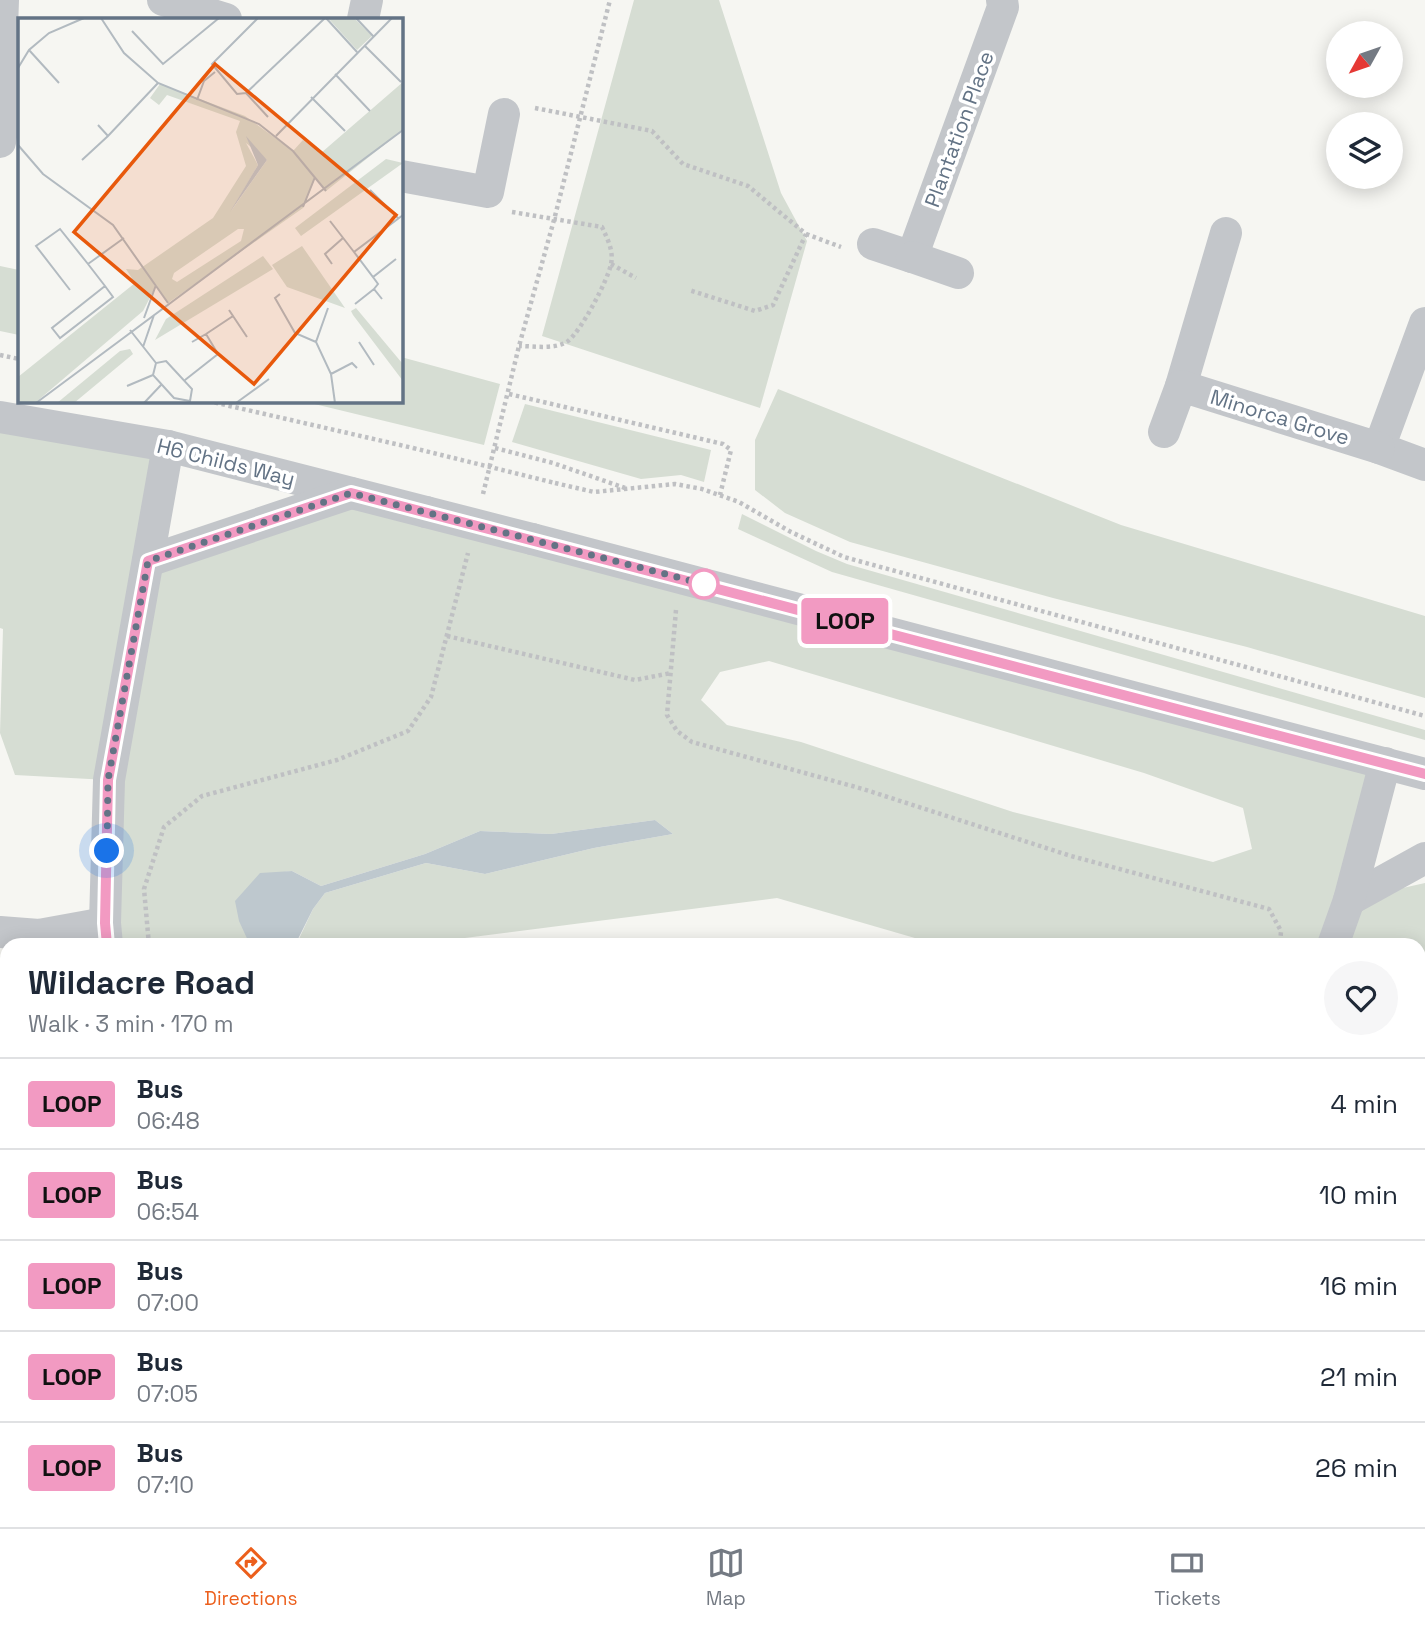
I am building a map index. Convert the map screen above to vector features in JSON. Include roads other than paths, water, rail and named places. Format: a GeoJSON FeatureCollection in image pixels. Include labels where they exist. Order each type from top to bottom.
{"type":"FeatureCollection","features":[{"type":"Feature","properties":{"kind":"street"},"geometry":{"type":"LineString","coordinates":[[0,142],[10,80],[2,29],[3,0]]}},
{"type":"Feature","properties":{"kind":"street"},"geometry":{"type":"LineString","coordinates":[[163,0],[223,18]]}},
{"type":"Feature","properties":{"kind":"street"},"geometry":{"type":"LineString","coordinates":[[363,18],[368,0]]}},
{"type":"Feature","properties":{"kind":"street","name":"Plantation Place"},"geometry":{"type":"LineString","coordinates":[[912,257],[1003,7],[1002,0]]}},
{"type":"Feature","properties":{"kind":"street"},"geometry":{"type":"LineString","coordinates":[[402,176],[488,191],[504,114]]}},
{"type":"Feature","properties":{"kind":"street"},"geometry":{"type":"LineString","coordinates":[[0,155],[18,158]]}},
{"type":"Feature","properties":{"kind":"street"},"geometry":{"type":"LineString","coordinates":[[1164,432],[1181,386],[1226,233]]}},
{"type":"Feature","properties":{"kind":"street"},"geometry":{"type":"LineString","coordinates":[[873,244],[958,273]]}},
{"type":"Feature","properties":{"kind":"street","name":"Minorca Grove"},"geometry":{"type":"LineString","coordinates":[[1379,448],[1425,323]]}},
{"type":"Feature","properties":{"kind":"street","name":"Minorca Grove"},"geometry":{"type":"LineString","coordinates":[[1181,386],[1425,465]]}},
{"type":"Feature","properties":{"kind":"street","name":"H6 Childs Way"},"geometry":{"type":"LineString","coordinates":[[0,417],[168,446],[1425,774]]}},
{"type":"Feature","properties":{"kind":"street"},"geometry":{"type":"LineString","coordinates":[[0,932],[40,935],[106,934],[108,780],[168,446]]}},
{"type":"Feature","properties":{"kind":"street"},"geometry":{"type":"LineString","coordinates":[[148,561],[351,493]]}},
{"type":"Feature","properties":{"kind":"street"},"geometry":{"type":"LineString","coordinates":[[1335,938],[1349,900],[1385,763]]}},
{"type":"Feature","properties":{"kind":"street"},"geometry":{"type":"LineString","coordinates":[[1349,900],[1425,858]]}}]}
